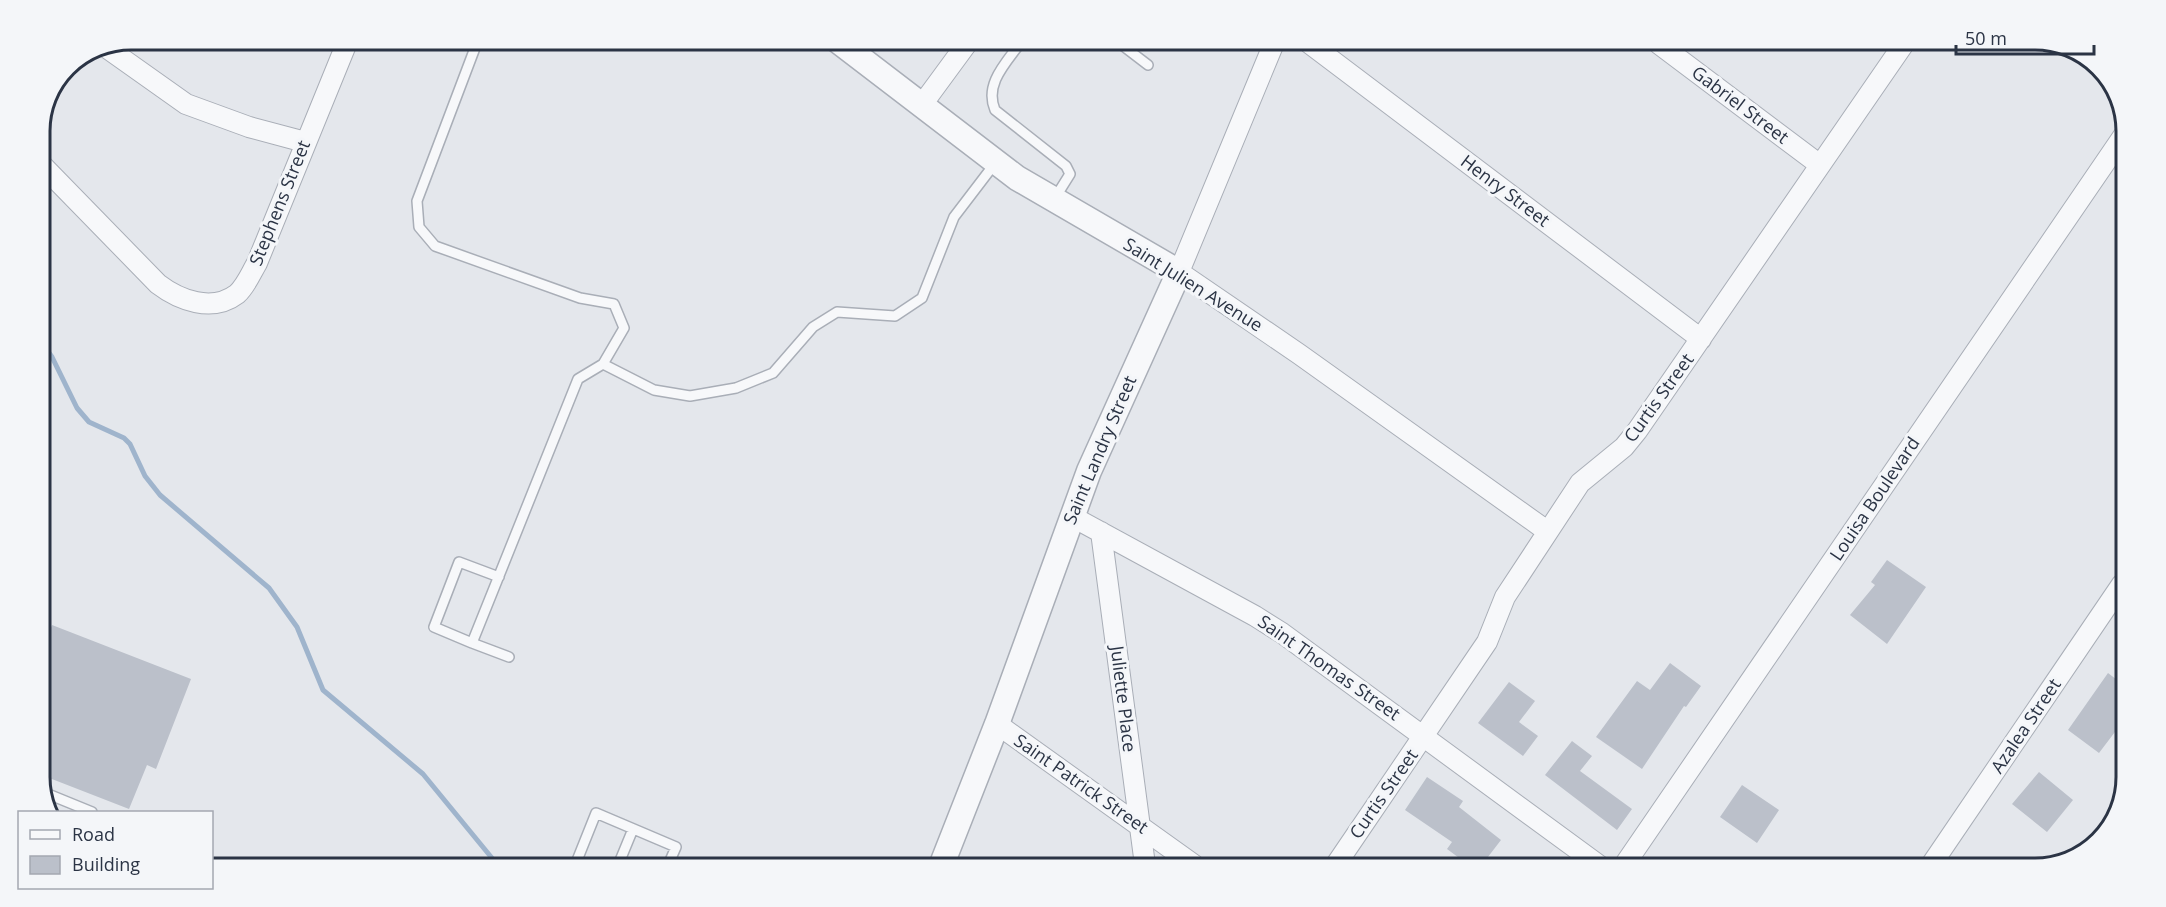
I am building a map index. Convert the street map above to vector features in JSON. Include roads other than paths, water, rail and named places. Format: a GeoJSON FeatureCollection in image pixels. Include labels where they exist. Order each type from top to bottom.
{"type":"FeatureCollection","features":[{"type":"Feature","properties":{"kind":"street","name":"Stephens Street"},"geometry":{"type":"LineString","coordinates":[[50,173],[158,284],[187,301],[214,302],[237,294],[253,270],[344,50]]}},
{"type":"Feature","properties":{"kind":"street","name":"Saint Julien Avenue"},"geometry":{"type":"LineString","coordinates":[[848,50],[996,162],[1053,201],[1179,272],[1309,361],[1547,531]]}},
{"type":"Feature","properties":{"kind":"street"},"geometry":{"type":"LineString","coordinates":[[921,106],[963,50]]}},
{"type":"Feature","properties":{"kind":"street","name":"Saint Landry Street"},"geometry":{"type":"LineString","coordinates":[[944,858],[997,724],[1071,516],[1113,414],[1179,272],[1271,50]]}},
{"type":"Feature","properties":{"kind":"street","name":"Henry Street"},"geometry":{"type":"LineString","coordinates":[[1318,50],[1701,339]]}},
{"type":"Feature","properties":{"kind":"street","name":"Gabriel Street"},"geometry":{"type":"LineString","coordinates":[[1667,50],[1820,165]]}},
{"type":"Feature","properties":{"kind":"street","name":"Curtis Street"},"geometry":{"type":"LineString","coordinates":[[1340,858],[1488,642],[1505,597],[1580,483],[1624,447],[1637,431],[1900,50]]}},
{"type":"Feature","properties":{"kind":"street"},"geometry":{"type":"LineString","coordinates":[[112,52],[186,104],[249,127],[305,142]]}},
{"type":"Feature","properties":{"kind":"street","name":"Louisa Boulevard"},"geometry":{"type":"LineString","coordinates":[[1629,858],[2116,147]]}},
{"type":"Feature","properties":{"kind":"street","name":"Saint Thomas Street"},"geometry":{"type":"LineString","coordinates":[[1071,516],[1255,615],[1589,858]]}},
{"type":"Feature","properties":{"kind":"street","name":"Juliette Place"},"geometry":{"type":"LineString","coordinates":[[1101,532],[1144,858]]}},
{"type":"Feature","properties":{"kind":"street","name":"Azalea Street"},"geometry":{"type":"LineString","coordinates":[[1936,858],[2116,593]]}},
{"type":"Feature","properties":{"kind":"street","name":"Saint Patrick Street"},"geometry":{"type":"LineString","coordinates":[[997,724],[1184,858]]}},
{"type":"Feature","properties":{"kind":"lane"},"geometry":{"type":"LineString","coordinates":[[472,643],[578,379],[603,364],[624,328],[614,304],[580,298],[435,246],[419,226],[417,201],[474,50]]}},
{"type":"Feature","properties":{"kind":"lane"},"geometry":{"type":"LineString","coordinates":[[1015,50],[998,74],[991,100],[995,110],[1066,166],[1070,174],[1053,201]]}},
{"type":"Feature","properties":{"kind":"lane"},"geometry":{"type":"LineString","coordinates":[[1128,50],[1148,65]]}},
{"type":"Feature","properties":{"kind":"lane"},"geometry":{"type":"LineString","coordinates":[[603,364],[654,390],[690,396],[736,388],[772,373],[813,327],[837,312],[896,316],[922,298],[954,217],[996,162]]}},
{"type":"Feature","properties":{"kind":"lane"},"geometry":{"type":"LineString","coordinates":[[499,577],[459,562],[434,627],[510,657]]}},
{"type":"Feature","properties":{"kind":"lane"},"geometry":{"type":"LineString","coordinates":[[52,796],[87,811]]}},
{"type":"Feature","properties":{"kind":"lane"},"geometry":{"type":"LineString","coordinates":[[578,858],[596,813],[676,847],[671,858]]}},
{"type":"Feature","properties":{"kind":"lane"},"geometry":{"type":"LineString","coordinates":[[621,858],[633,829]]}},
{"type":"Feature","properties":{"kind":"waterway"},"geometry":{"type":"LineString","coordinates":[[50,354],[77,408],[89,422],[124,438],[130,444],[145,476],[160,495],[269,588],[297,627],[323,690],[423,774],[492,858]]}}]}
